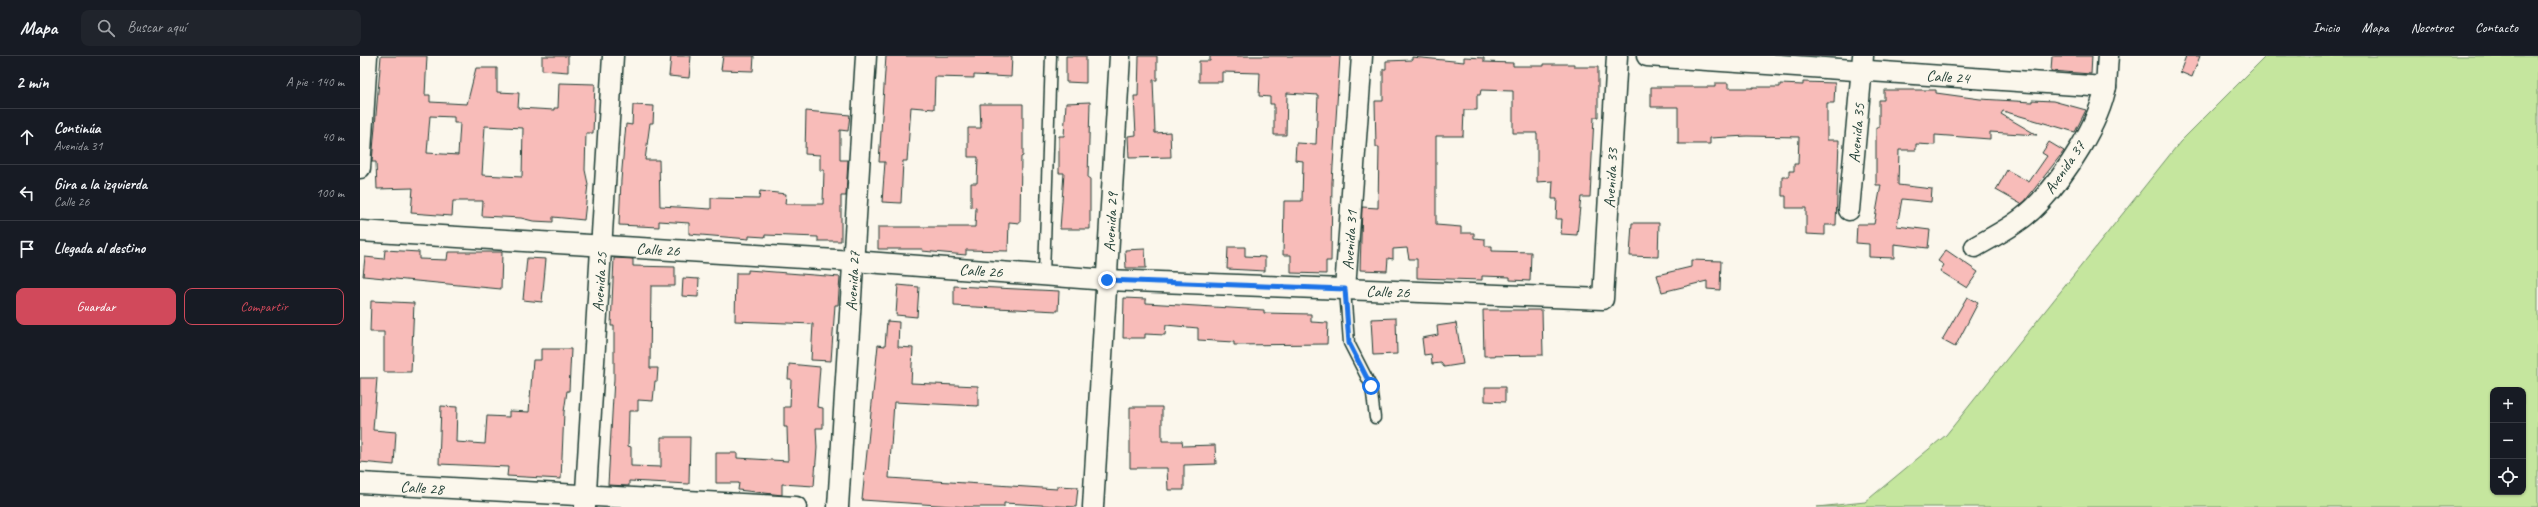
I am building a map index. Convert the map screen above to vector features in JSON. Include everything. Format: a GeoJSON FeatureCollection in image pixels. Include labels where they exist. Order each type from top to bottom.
{"type":"FeatureCollection","features":[{"type":"Feature","properties":{"kind":"street"},"geometry":{"type":"LineString","coordinates":[[360,168],[367,56]]}},
{"type":"Feature","properties":{"kind":"street","name":"Avenida 25"},"geometry":{"type":"LineString","coordinates":[[586,502],[613,56]]}},
{"type":"Feature","properties":{"kind":"street","name":"Avenida 27"},"geometry":{"type":"LineString","coordinates":[[838,507],[866,56]]}},
{"type":"Feature","properties":{"kind":"street","name":"Avenida 29"},"geometry":{"type":"LineString","coordinates":[[1093,507],[1120,56]]}},
{"type":"Feature","properties":{"kind":"street","name":"Avenida 31"},"geometry":{"type":"LineString","coordinates":[[1345,289],[1362,56]]}},
{"type":"Feature","properties":{"kind":"street","name":"Avenida 33"},"geometry":{"type":"LineString","coordinates":[[1603,299],[1617,56]]}},
{"type":"Feature","properties":{"kind":"street","name":"Calle 24"},"geometry":{"type":"LineString","coordinates":[[1647,56],[1862,63],[2106,87]]}},
{"type":"Feature","properties":{"kind":"street","name":"Avenida 37"},"geometry":{"type":"LineString","coordinates":[[1975,247],[2011,226],[2040,203],[2081,145],[2095,118],[2106,87],[2108,56]]}},
{"type":"Feature","properties":{"kind":"street","name":"Avenida 35"},"geometry":{"type":"LineString","coordinates":[[1849,210],[1862,63]]}},
{"type":"Feature","properties":{"kind":"street","name":"Calle 26"},"geometry":{"type":"LineString","coordinates":[[360,230],[853,261],[1107,280],[1603,299]]}},
{"type":"Feature","properties":{"kind":"street","name":"Calle 28"},"geometry":{"type":"LineString","coordinates":[[360,483],[586,502],[796,507]]}},
{"type":"Feature","properties":{"kind":"lane"},"geometry":{"type":"LineString","coordinates":[[1044,275],[1051,56]]}},
{"type":"Feature","properties":{"kind":"lane","name":"Avenida 31"},"geometry":{"type":"LineString","coordinates":[[1345,289],[1349,343],[1371,386],[1375,418]]}},
{"type":"Feature","properties":{"kind":"green space"},"geometry":{"type":"Polygon","coordinates":[[[2266,56],[2538,56],[2538,507],[1817,507],[1865,502],[1946,435],[2180,142],[2266,56]]]}},
{"type":"Feature","properties":{"kind":"building"},"geometry":{"type":"Polygon","coordinates":[[[381,56],[427,56],[425,95],[430,95],[430,102],[467,104],[476,68],[497,68],[497,92],[519,93],[518,108],[554,110],[554,108],[558,108],[559,83],[595,84],[593,133],[586,133],[585,170],[588,184],[584,220],[553,217],[553,222],[533,221],[521,218],[482,216],[483,201],[453,201],[452,216],[411,213],[413,188],[377,189],[376,162],[372,162],[381,56]],[[430,116],[427,153],[458,155],[460,123],[454,123],[454,117],[430,116]],[[485,126],[482,175],[522,177],[523,128],[485,126]]]}},
{"type":"Feature","properties":{"kind":"building"},"geometry":{"type":"Polygon","coordinates":[[[542,56],[568,56],[568,72],[542,70],[542,56]]]}},
{"type":"Feature","properties":{"kind":"building"},"geometry":{"type":"Polygon","coordinates":[[[671,56],[691,56],[689,78],[669,76],[671,56]]]}},
{"type":"Feature","properties":{"kind":"building"},"geometry":{"type":"Polygon","coordinates":[[[723,56],[754,56],[753,71],[721,70],[723,56]]]}},
{"type":"Feature","properties":{"kind":"building"},"geometry":{"type":"Polygon","coordinates":[[[886,56],[1012,56],[1011,77],[974,75],[974,78],[935,77],[934,109],[911,107],[907,161],[903,161],[901,203],[882,202],[885,162],[879,162],[886,56]]]}},
{"type":"Feature","properties":{"kind":"building"},"geometry":{"type":"Polygon","coordinates":[[[1066,56],[1086,56],[1086,83],[1066,82],[1066,56]]]}},
{"type":"Feature","properties":{"kind":"building"},"geometry":{"type":"Polygon","coordinates":[[[1139,56],[1157,56],[1157,80],[1153,80],[1155,133],[1170,132],[1171,157],[1129,158],[1128,136],[1136,135],[1134,96],[1138,96],[1139,56]]]}},
{"type":"Feature","properties":{"kind":"building"},"geometry":{"type":"Polygon","coordinates":[[[1210,56],[1340,56],[1332,182],[1331,261],[1326,261],[1326,274],[1291,273],[1291,255],[1283,255],[1284,201],[1302,201],[1303,161],[1295,160],[1296,143],[1316,144],[1318,95],[1287,93],[1286,135],[1274,135],[1274,104],[1270,104],[1270,97],[1259,96],[1260,73],[1222,72],[1222,82],[1199,82],[1199,61],[1210,61],[1210,56]]]}},
{"type":"Feature","properties":{"kind":"building"},"geometry":{"type":"Polygon","coordinates":[[[2052,56],[2092,56],[2091,74],[2051,71],[2052,56]]]}},
{"type":"Feature","properties":{"kind":"building"},"geometry":{"type":"Polygon","coordinates":[[[2186,56],[2200,56],[2192,77],[2180,72],[2186,56]]]}},
{"type":"Feature","properties":{"kind":"building"},"geometry":{"type":"Polygon","coordinates":[[[1412,57],[1464,62],[1464,57],[1484,58],[1484,62],[1513,63],[1513,66],[1574,64],[1574,67],[1598,67],[1598,117],[1594,117],[1590,197],[1581,197],[1577,235],[1561,234],[1562,219],[1556,219],[1557,199],[1552,199],[1553,181],[1537,182],[1537,133],[1513,133],[1513,91],[1481,90],[1480,95],[1477,95],[1477,110],[1464,110],[1463,136],[1436,136],[1436,225],[1461,227],[1461,233],[1474,233],[1474,238],[1485,239],[1485,246],[1492,246],[1492,251],[1531,252],[1530,281],[1510,280],[1510,277],[1482,276],[1482,280],[1417,278],[1417,259],[1409,259],[1407,248],[1393,249],[1393,259],[1388,258],[1387,271],[1360,270],[1362,207],[1378,208],[1379,147],[1376,147],[1375,101],[1383,101],[1383,69],[1386,69],[1386,61],[1412,60],[1412,57]]]}},
{"type":"Feature","properties":{"kind":"building"},"geometry":{"type":"Polygon","coordinates":[[[1803,82],[1835,83],[1834,103],[1827,103],[1827,140],[1839,140],[1836,225],[1825,225],[1825,235],[1806,234],[1806,208],[1786,208],[1786,196],[1782,196],[1782,177],[1789,177],[1789,171],[1794,171],[1794,164],[1798,164],[1799,137],[1747,136],[1710,138],[1710,144],[1678,144],[1678,107],[1651,107],[1651,87],[1715,87],[1715,83],[1728,83],[1728,88],[1753,88],[1780,87],[1780,84],[1803,85],[1803,82]]]}},
{"type":"Feature","properties":{"kind":"building"},"geometry":{"type":"Polygon","coordinates":[[[1884,90],[1936,90],[1936,93],[1980,99],[2032,102],[2032,100],[2053,101],[2086,110],[2075,132],[2003,111],[2001,114],[2037,135],[1990,132],[1990,139],[1935,135],[1935,145],[1916,144],[1916,150],[1899,150],[1898,185],[1932,189],[1931,202],[1902,199],[1897,226],[1930,230],[1928,248],[1894,244],[1894,258],[1869,257],[1869,244],[1856,243],[1857,224],[1874,224],[1881,185],[1876,185],[1876,127],[1879,127],[1879,100],[1884,100],[1884,90]]]}},
{"type":"Feature","properties":{"kind":"building"},"geometry":{"type":"Polygon","coordinates":[[[1090,102],[1088,178],[1090,178],[1090,229],[1060,229],[1064,173],[1059,173],[1059,136],[1064,136],[1066,103],[1090,102]]]}},
{"type":"Feature","properties":{"kind":"building"},"geometry":{"type":"Polygon","coordinates":[[[980,104],[1023,104],[1023,156],[1021,157],[1020,223],[1009,222],[1008,251],[966,250],[966,255],[922,251],[923,249],[878,249],[878,227],[975,227],[976,208],[971,207],[971,183],[977,183],[978,157],[968,157],[968,128],[981,128],[980,104]]]}},
{"type":"Feature","properties":{"kind":"building"},"geometry":{"type":"Polygon","coordinates":[[[633,105],[654,106],[653,123],[650,123],[645,160],[659,160],[660,206],[711,209],[711,198],[759,199],[760,191],[786,194],[785,204],[823,204],[824,170],[820,170],[820,155],[805,154],[806,111],[850,115],[848,131],[840,130],[840,160],[848,160],[846,196],[841,196],[841,241],[818,241],[818,237],[765,235],[765,237],[749,236],[749,239],[689,234],[689,223],[659,221],[659,227],[619,225],[626,124],[632,125],[633,105]]]}},
{"type":"Feature","properties":{"kind":"building"},"geometry":{"type":"Polygon","coordinates":[[[2049,142],[2064,151],[2025,201],[2021,204],[1996,190],[2007,170],[2029,182],[2047,156],[2042,153],[2049,142]]]}},
{"type":"Feature","properties":{"kind":"building"},"geometry":{"type":"Polygon","coordinates":[[[1632,223],[1659,223],[1658,257],[1630,256],[1632,223]]]}},
{"type":"Feature","properties":{"kind":"building"},"geometry":{"type":"Polygon","coordinates":[[[1228,247],[1245,247],[1245,256],[1265,257],[1265,271],[1227,269],[1228,247]]]}},
{"type":"Feature","properties":{"kind":"building"},"geometry":{"type":"Polygon","coordinates":[[[1145,249],[1146,268],[1126,268],[1125,250],[1145,249]]]}},
{"type":"Feature","properties":{"kind":"building"},"geometry":{"type":"Polygon","coordinates":[[[385,250],[419,252],[419,259],[447,260],[448,252],[502,252],[501,289],[363,276],[365,257],[384,259],[385,250]]]}},
{"type":"Feature","properties":{"kind":"building"},"geometry":{"type":"Polygon","coordinates":[[[1946,250],[1978,272],[1967,288],[1940,271],[1944,265],[1938,261],[1946,250]]]}},
{"type":"Feature","properties":{"kind":"building"},"geometry":{"type":"Polygon","coordinates":[[[527,258],[546,259],[542,302],[523,300],[527,258]]]}},
{"type":"Feature","properties":{"kind":"building"},"geometry":{"type":"Polygon","coordinates":[[[614,258],[633,259],[633,266],[675,267],[675,286],[651,286],[650,368],[658,368],[657,381],[655,381],[653,401],[638,400],[638,411],[629,411],[628,446],[631,447],[631,466],[661,467],[661,437],[690,437],[689,484],[629,481],[629,486],[608,485],[614,379],[614,326],[611,326],[614,258]]]}},
{"type":"Feature","properties":{"kind":"building"},"geometry":{"type":"Polygon","coordinates":[[[1691,260],[1721,261],[1720,290],[1707,289],[1707,281],[1662,292],[1657,275],[1691,267],[1691,260]]]}},
{"type":"Feature","properties":{"kind":"building"},"geometry":{"type":"Polygon","coordinates":[[[748,270],[840,277],[838,305],[835,305],[831,361],[811,360],[813,324],[735,321],[736,273],[748,273],[748,270]]]}},
{"type":"Feature","properties":{"kind":"building"},"geometry":{"type":"Polygon","coordinates":[[[683,278],[699,279],[698,297],[682,296],[683,278]]]}},
{"type":"Feature","properties":{"kind":"building"},"geometry":{"type":"Polygon","coordinates":[[[898,285],[919,287],[917,317],[896,315],[898,285]]]}},
{"type":"Feature","properties":{"kind":"building"},"geometry":{"type":"Polygon","coordinates":[[[954,286],[1059,291],[1058,311],[954,306],[954,286]]]}},
{"type":"Feature","properties":{"kind":"building"},"geometry":{"type":"Polygon","coordinates":[[[1967,297],[1978,303],[1955,347],[1942,340],[1967,297]]]}},
{"type":"Feature","properties":{"kind":"building"},"geometry":{"type":"Polygon","coordinates":[[[1124,298],[1146,299],[1146,303],[1264,310],[1264,313],[1311,314],[1311,322],[1328,323],[1327,344],[1234,345],[1234,342],[1198,340],[1198,328],[1166,325],[1165,335],[1145,334],[1145,338],[1123,338],[1124,298]]]}},
{"type":"Feature","properties":{"kind":"building"},"geometry":{"type":"Polygon","coordinates":[[[371,301],[414,303],[411,372],[384,372],[384,332],[370,332],[371,301]]]}},
{"type":"Feature","properties":{"kind":"building"},"geometry":{"type":"Polygon","coordinates":[[[1483,310],[1542,310],[1543,355],[1484,356],[1483,310]]]}},
{"type":"Feature","properties":{"kind":"building"},"geometry":{"type":"Polygon","coordinates":[[[1396,318],[1397,354],[1373,355],[1371,319],[1396,318]]]}},
{"type":"Feature","properties":{"kind":"building"},"geometry":{"type":"Polygon","coordinates":[[[887,321],[899,322],[898,347],[913,348],[911,383],[978,386],[978,406],[894,402],[889,478],[1057,489],[1057,486],[1078,487],[1076,507],[1004,503],[1004,507],[968,507],[862,500],[878,345],[885,346],[887,321]]]}},
{"type":"Feature","properties":{"kind":"building"},"geometry":{"type":"Polygon","coordinates":[[[1456,323],[1463,364],[1444,367],[1441,363],[1432,364],[1431,354],[1424,355],[1422,338],[1438,335],[1437,326],[1456,323]]]}},
{"type":"Feature","properties":{"kind":"building"},"geometry":{"type":"Polygon","coordinates":[[[541,349],[571,349],[569,391],[567,391],[564,412],[561,479],[507,476],[508,467],[439,464],[441,406],[457,407],[456,442],[485,444],[487,416],[509,417],[509,411],[529,412],[533,360],[541,360],[541,349]]]}},
{"type":"Feature","properties":{"kind":"building"},"geometry":{"type":"Polygon","coordinates":[[[789,364],[820,367],[817,407],[823,408],[823,428],[816,428],[817,448],[814,486],[782,484],[782,495],[738,490],[739,483],[716,483],[716,453],[737,453],[737,458],[788,461],[787,427],[784,427],[784,407],[790,407],[791,379],[788,379],[789,364]]]}},
{"type":"Feature","properties":{"kind":"building"},"geometry":{"type":"Polygon","coordinates":[[[360,378],[377,378],[373,430],[396,432],[394,465],[360,462],[360,378]]]}},
{"type":"Feature","properties":{"kind":"building"},"geometry":{"type":"Polygon","coordinates":[[[1485,387],[1505,387],[1505,402],[1485,401],[1485,387]]]}},
{"type":"Feature","properties":{"kind":"building"},"geometry":{"type":"Polygon","coordinates":[[[1130,407],[1162,407],[1162,441],[1182,441],[1183,446],[1215,445],[1216,464],[1184,465],[1184,490],[1168,490],[1167,468],[1130,468],[1130,407]]]}},
{"type":"Feature","properties":{"kind":"route"},"geometry":{"type":"LineString","coordinates":[[1107,280],[1345,289],[1349,343],[1371,386]]}}]}
